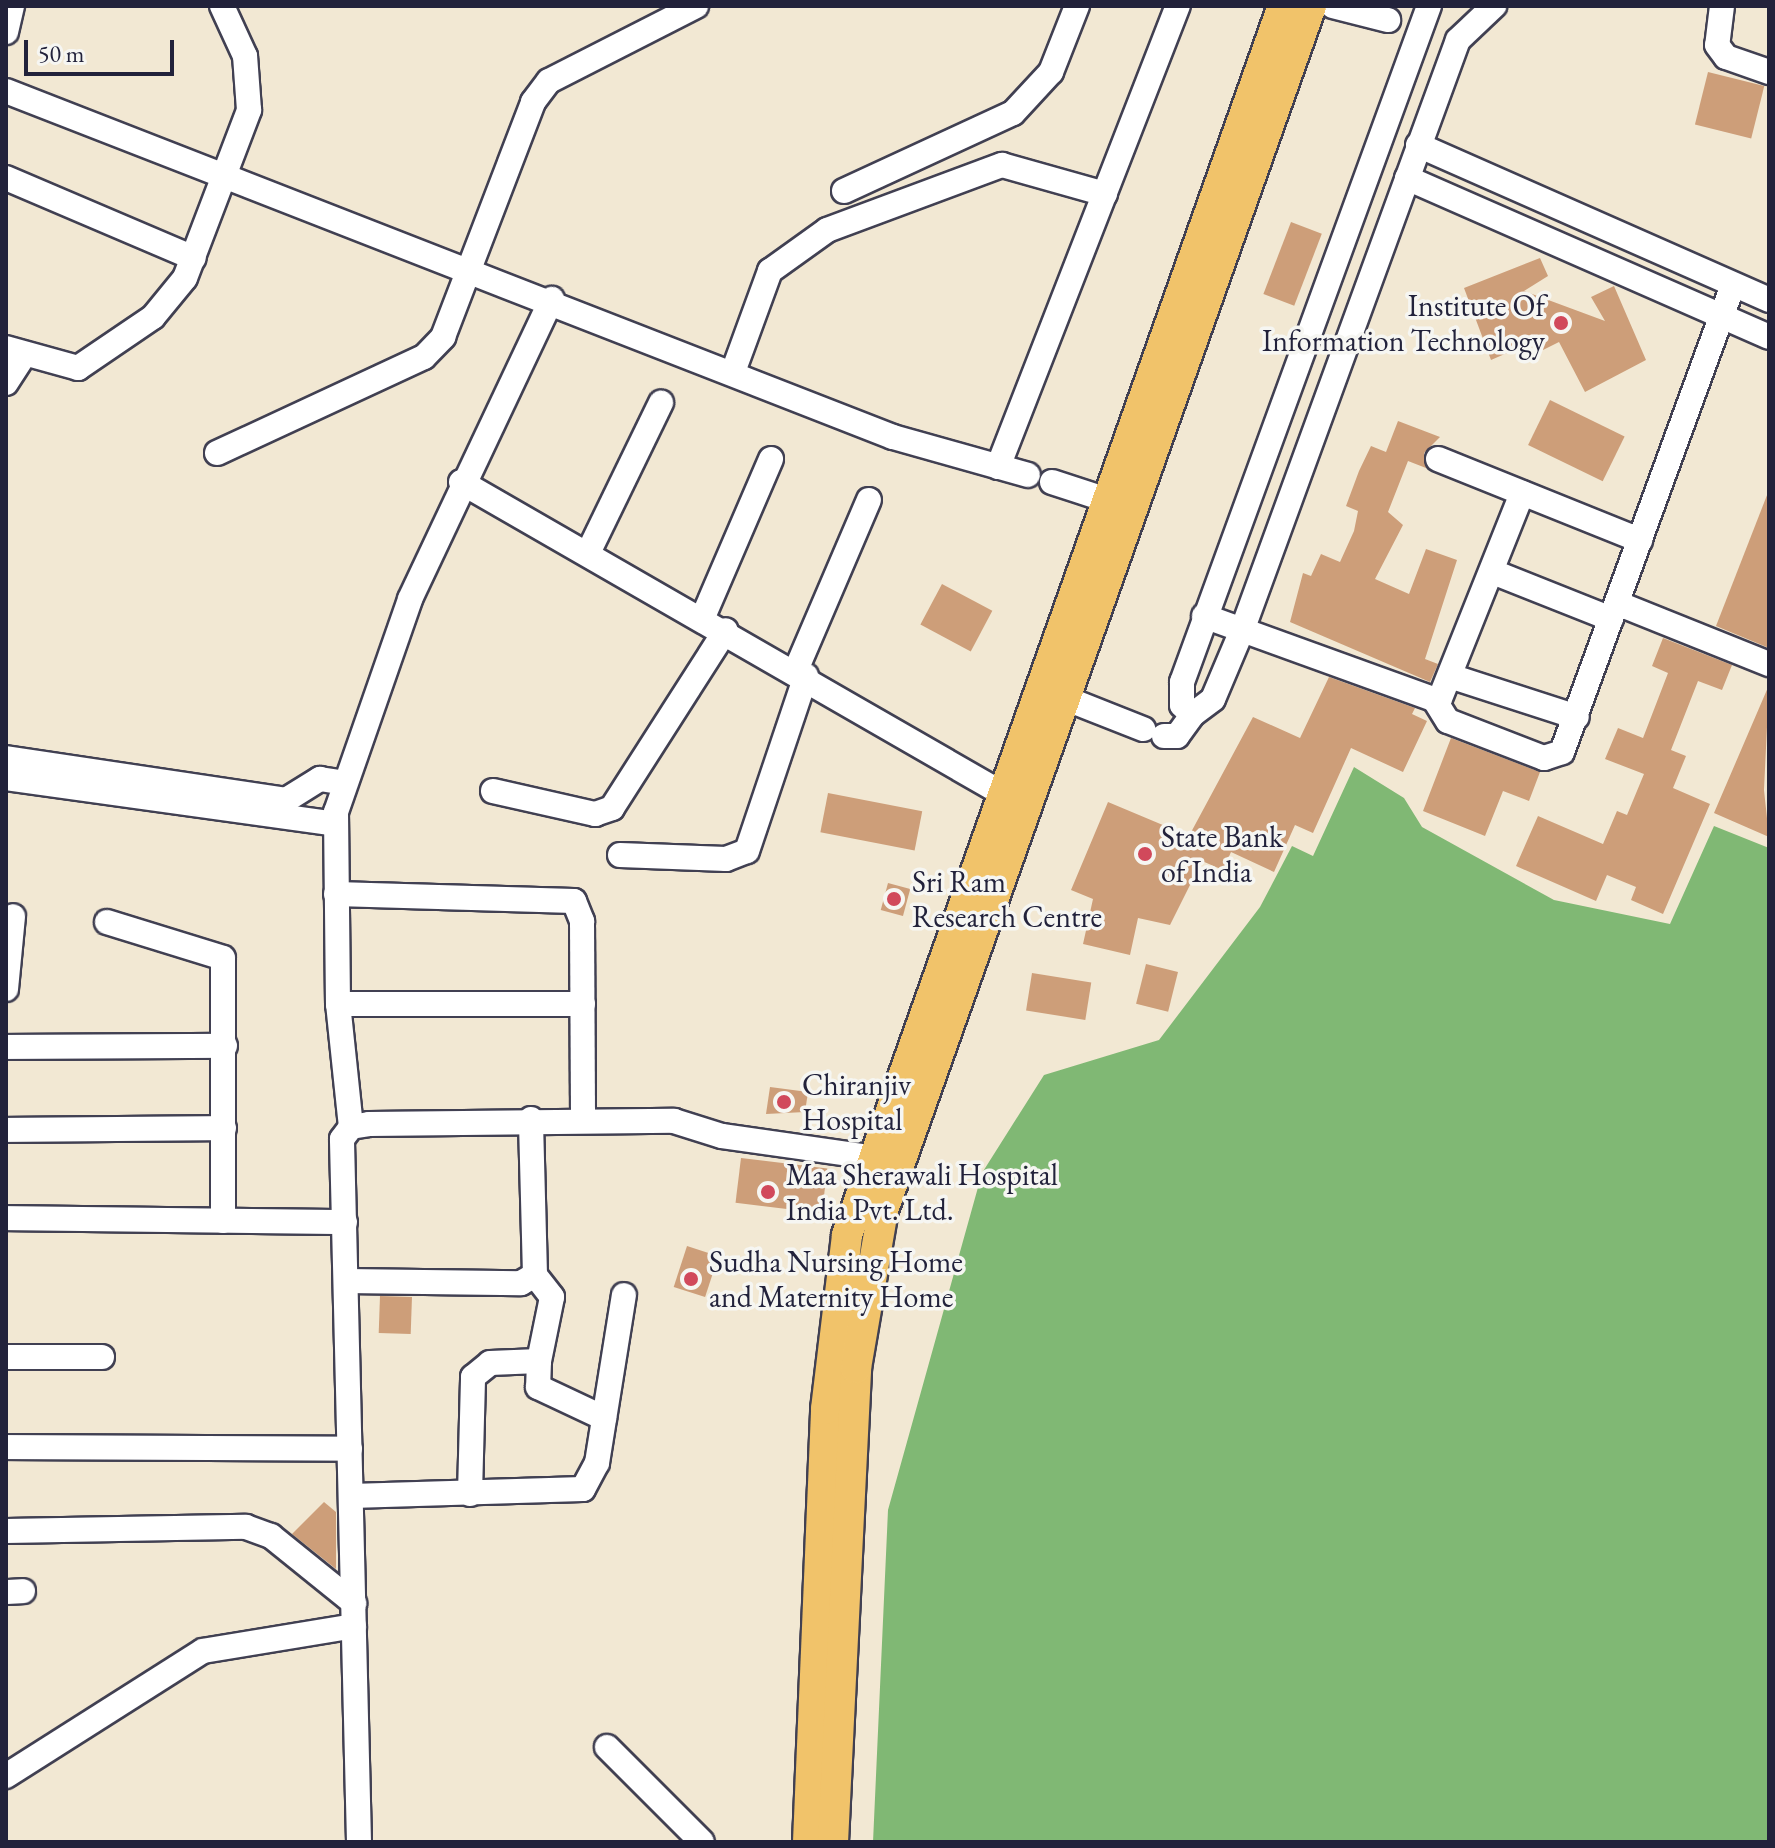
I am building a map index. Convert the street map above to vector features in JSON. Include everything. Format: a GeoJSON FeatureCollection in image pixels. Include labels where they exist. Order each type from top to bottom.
{"type":"FeatureCollection","features":[{"type":"Feature","properties":{"kind":"main road"},"geometry":{"type":"LineString","coordinates":[[833,1842],[864,1299],[883,1210],[1017,802],[1107,500],[1283,6]]}},
{"type":"Feature","properties":{"kind":"main road"},"geometry":{"type":"LineString","coordinates":[[808,1842],[826,1409],[847,1235],[870,1157],[1017,802],[1067,699],[1311,6]]}},
{"type":"Feature","properties":{"kind":"street"},"geometry":{"type":"LineString","coordinates":[[6,32],[12,6]]}},
{"type":"Feature","properties":{"kind":"street"},"geometry":{"type":"LineString","coordinates":[[6,383],[15,351],[58,367],[95,360],[171,300],[194,258],[229,176],[251,83],[222,6]]}},
{"type":"Feature","properties":{"kind":"street"},"geometry":{"type":"LineString","coordinates":[[217,453],[424,357],[443,337],[533,102],[549,81],[696,6]]}},
{"type":"Feature","properties":{"kind":"street"},"geometry":{"type":"LineString","coordinates":[[844,191],[1013,113],[1051,72],[1077,6]]}},
{"type":"Feature","properties":{"kind":"street"},"geometry":{"type":"LineString","coordinates":[[998,467],[1178,6]]}},
{"type":"Feature","properties":{"kind":"street"},"geometry":{"type":"LineString","coordinates":[[1333,6],[1458,40]]}},
{"type":"Feature","properties":{"kind":"street"},"geometry":{"type":"LineString","coordinates":[[1192,715],[1180,692],[1204,616],[1374,146],[1402,24],[1429,6]]}},
{"type":"Feature","properties":{"kind":"street"},"geometry":{"type":"LineString","coordinates":[[1067,699],[1153,732],[1177,736],[1192,715],[1213,699],[1243,628],[1458,40],[1494,6]]}},
{"type":"Feature","properties":{"kind":"street"},"geometry":{"type":"LineString","coordinates":[[1722,6],[1717,45],[1734,61],[1769,72]]}},
{"type":"Feature","properties":{"kind":"street"},"geometry":{"type":"LineString","coordinates":[[6,91],[552,299],[893,437],[1028,475]]}},
{"type":"Feature","properties":{"kind":"street"},"geometry":{"type":"LineString","coordinates":[[1374,146],[1769,300]]}},
{"type":"Feature","properties":{"kind":"street"},"geometry":{"type":"LineString","coordinates":[[1413,161],[1721,317],[1769,337]]}},
{"type":"Feature","properties":{"kind":"street"},"geometry":{"type":"LineString","coordinates":[[733,372],[770,271],[827,230],[1002,165],[1105,194]]}},
{"type":"Feature","properties":{"kind":"street"},"geometry":{"type":"LineString","coordinates":[[6,178],[194,258]]}},
{"type":"Feature","properties":{"kind":"street"},"geometry":{"type":"LineString","coordinates":[[1434,699],[1440,717],[1552,759],[1577,717],[1733,285]]}},
{"type":"Feature","properties":{"kind":"street"},"geometry":{"type":"LineString","coordinates":[[359,1842],[341,1154],[351,1127],[338,1004],[336,824],[345,783],[410,599],[461,482],[552,299]]}},
{"type":"Feature","properties":{"kind":"street"},"geometry":{"type":"LineString","coordinates":[[589,551],[661,403]]}},
{"type":"Feature","properties":{"kind":"street"},"geometry":{"type":"LineString","coordinates":[[703,617],[771,459]]}},
{"type":"Feature","properties":{"kind":"street"},"geometry":{"type":"LineString","coordinates":[[1438,459],[1640,540]]}},
{"type":"Feature","properties":{"kind":"street"},"geometry":{"type":"LineString","coordinates":[[461,482],[589,551],[801,673],[1017,802]]}},
{"type":"Feature","properties":{"kind":"street"},"geometry":{"type":"LineString","coordinates":[[1052,482],[1107,500]]}},
{"type":"Feature","properties":{"kind":"street"},"geometry":{"type":"LineString","coordinates":[[1204,616],[1434,699],[1445,696],[1522,493]]}},
{"type":"Feature","properties":{"kind":"street"},"geometry":{"type":"LineString","coordinates":[[620,855],[726,859],[747,851],[801,673],[869,500]]}},
{"type":"Feature","properties":{"kind":"street"},"geometry":{"type":"LineString","coordinates":[[1493,572],[1769,664]]}},
{"type":"Feature","properties":{"kind":"street"},"geometry":{"type":"LineString","coordinates":[[493,791],[595,814],[612,808],[726,630]]}},
{"type":"Feature","properties":{"kind":"street"},"geometry":{"type":"LineString","coordinates":[[1453,677],[1577,717]]}},
{"type":"Feature","properties":{"kind":"street"},"geometry":{"type":"LineString","coordinates":[[6,758],[286,800],[320,779],[345,783]]}},
{"type":"Feature","properties":{"kind":"street"},"geometry":{"type":"LineString","coordinates":[[6,778],[336,824]]}},
{"type":"Feature","properties":{"kind":"street"},"geometry":{"type":"LineString","coordinates":[[336,894],[574,901],[582,921],[583,1119]]}},
{"type":"Feature","properties":{"kind":"street"},"geometry":{"type":"LineString","coordinates":[[6,989],[13,916]]}},
{"type":"Feature","properties":{"kind":"street"},"geometry":{"type":"LineString","coordinates":[[107,922],[223,958],[223,1221]]}},
{"type":"Feature","properties":{"kind":"street"},"geometry":{"type":"LineString","coordinates":[[338,1004],[583,1004]]}},
{"type":"Feature","properties":{"kind":"street"},"geometry":{"type":"LineString","coordinates":[[6,1047],[225,1046]]}},
{"type":"Feature","properties":{"kind":"street"},"geometry":{"type":"LineString","coordinates":[[351,1127],[531,1119],[674,1121],[722,1136],[870,1157]]}},
{"type":"Feature","properties":{"kind":"street"},"geometry":{"type":"LineString","coordinates":[[531,1119],[535,1275],[552,1297],[539,1361],[538,1387],[604,1418]]}},
{"type":"Feature","properties":{"kind":"street"},"geometry":{"type":"LineString","coordinates":[[6,1130],[224,1128]]}},
{"type":"Feature","properties":{"kind":"street"},"geometry":{"type":"LineString","coordinates":[[6,1218],[345,1222]]}},
{"type":"Feature","properties":{"kind":"street"},"geometry":{"type":"LineString","coordinates":[[346,1281],[521,1283],[535,1275]]}},
{"type":"Feature","properties":{"kind":"street"},"geometry":{"type":"LineString","coordinates":[[351,1496],[583,1489],[597,1463],[624,1295]]}},
{"type":"Feature","properties":{"kind":"street"},"geometry":{"type":"LineString","coordinates":[[6,1357],[102,1357]]}},
{"type":"Feature","properties":{"kind":"street"},"geometry":{"type":"LineString","coordinates":[[470,1494],[477,1370],[539,1361]]}},
{"type":"Feature","properties":{"kind":"street"},"geometry":{"type":"LineString","coordinates":[[6,1447],[350,1449]]}},
{"type":"Feature","properties":{"kind":"street"},"geometry":{"type":"LineString","coordinates":[[6,1531],[246,1527],[271,1536],[354,1614]]}},
{"type":"Feature","properties":{"kind":"street"},"geometry":{"type":"LineString","coordinates":[[6,1776],[203,1651],[354,1614]]}},
{"type":"Feature","properties":{"kind":"street"},"geometry":{"type":"LineString","coordinates":[[607,1747],[702,1842]]}},
{"type":"Feature","properties":{"kind":"green space"},"geometry":{"type":"Polygon","coordinates":[[[1354,767],[1404,798],[1422,827],[1554,900],[1670,924],[1714,826],[1769,848],[1769,1842],[873,1842],[888,1510],[982,1173],[1044,1075],[1159,1040],[1260,907],[1292,846],[1313,856],[1354,767]]]}},
{"type":"Feature","properties":{"kind":"building"},"geometry":{"type":"Polygon","coordinates":[[[1708,72],[1764,86],[1751,138],[1695,124],[1708,72]]]}},
{"type":"Feature","properties":{"kind":"building"},"geometry":{"type":"Polygon","coordinates":[[[1291,222],[1322,234],[1294,306],[1263,294],[1291,222]]]}},
{"type":"Feature","properties":{"kind":"building","name":"Institute Of Information Technology"},"geometry":{"type":"Polygon","coordinates":[[[1540,258],[1548,276],[1524,291],[1605,321],[1591,297],[1614,286],[1646,360],[1585,392],[1559,342],[1543,350],[1537,340],[1491,360],[1464,288],[1540,258]]]}},
{"type":"Feature","properties":{"kind":"building"},"geometry":{"type":"Polygon","coordinates":[[[1550,400],[1625,436],[1603,481],[1528,445],[1550,400]]]}},
{"type":"Feature","properties":{"kind":"building"},"geometry":{"type":"Polygon","coordinates":[[[1398,421],[1440,437],[1424,453],[1426,468],[1408,461],[1388,512],[1403,525],[1375,579],[1409,594],[1426,549],[1457,560],[1425,659],[1438,664],[1430,682],[1290,622],[1303,573],[1311,576],[1321,554],[1340,562],[1354,531],[1358,511],[1346,506],[1359,471],[1371,446],[1386,452],[1398,421]]]}},
{"type":"Feature","properties":{"kind":"building"},"geometry":{"type":"Polygon","coordinates":[[[1769,490],[1769,648],[1716,626],[1769,490]]]}},
{"type":"Feature","properties":{"kind":"building"},"geometry":{"type":"Polygon","coordinates":[[[942,584],[992,611],[971,651],[920,625],[942,584]]]}},
{"type":"Feature","properties":{"kind":"building"},"geometry":{"type":"Polygon","coordinates":[[[1663,638],[1732,665],[1722,690],[1698,681],[1671,750],[1686,756],[1673,788],[1710,804],[1663,914],[1631,900],[1636,887],[1607,875],[1596,901],[1516,866],[1538,816],[1603,844],[1617,811],[1627,815],[1644,774],[1605,759],[1618,728],[1643,738],[1668,673],[1652,666],[1663,638]]]}},
{"type":"Feature","properties":{"kind":"building"},"geometry":{"type":"Polygon","coordinates":[[[1329,677],[1415,708],[1412,714],[1427,721],[1403,772],[1351,748],[1313,833],[1295,825],[1274,872],[1231,852],[1223,870],[1202,861],[1170,925],[1138,918],[1130,955],[1083,944],[1093,899],[1071,890],[1108,802],[1189,836],[1253,717],[1300,738],[1329,677]]]}},
{"type":"Feature","properties":{"kind":"building"},"geometry":{"type":"Polygon","coordinates":[[[1769,685],[1764,790],[1769,837],[1714,813],[1769,685]]]}},
{"type":"Feature","properties":{"kind":"building"},"geometry":{"type":"Polygon","coordinates":[[[1451,738],[1540,772],[1529,801],[1503,791],[1485,836],[1423,811],[1451,738]]]}},
{"type":"Feature","properties":{"kind":"building"},"geometry":{"type":"Polygon","coordinates":[[[828,793],[922,811],[915,851],[820,832],[828,793]]]}},
{"type":"Feature","properties":{"kind":"building"},"geometry":{"type":"Polygon","coordinates":[[[888,883],[910,889],[903,916],[881,910],[888,883]]]}},
{"type":"Feature","properties":{"kind":"building"},"geometry":{"type":"Polygon","coordinates":[[[1146,964],[1178,972],[1168,1012],[1136,1004],[1146,964]]]}},
{"type":"Feature","properties":{"kind":"building"},"geometry":{"type":"Polygon","coordinates":[[[1032,973],[1091,982],[1085,1020],[1026,1011],[1032,973]]]}},
{"type":"Feature","properties":{"kind":"building"},"geometry":{"type":"Polygon","coordinates":[[[770,1087],[808,1092],[805,1112],[766,1114],[770,1087]]]}},
{"type":"Feature","properties":{"kind":"building"},"geometry":{"type":"Polygon","coordinates":[[[741,1158],[827,1169],[822,1213],[736,1203],[741,1158]]]}},
{"type":"Feature","properties":{"kind":"building"},"geometry":{"type":"Polygon","coordinates":[[[687,1246],[718,1256],[705,1297],[674,1287],[687,1246]]]}},
{"type":"Feature","properties":{"kind":"building"},"geometry":{"type":"Polygon","coordinates":[[[380,1296],[412,1297],[411,1334],[379,1333],[380,1296]]]}},
{"type":"Feature","properties":{"kind":"building"},"geometry":{"type":"Polygon","coordinates":[[[324,1502],[336,1512],[336,1569],[292,1534],[324,1502]]]}},
{"type":"Feature","properties":{"kind":"place","name":"Institute Of Information Technology"},"geometry":{"type":"Point","coordinates":[1561,323]}},
{"type":"Feature","properties":{"kind":"place","name":"State Bank of India"},"geometry":{"type":"Point","coordinates":[1145,854]}},
{"type":"Feature","properties":{"kind":"place","name":"Sri Ram Research Centre"},"geometry":{"type":"Point","coordinates":[894,899]}},
{"type":"Feature","properties":{"kind":"place","name":"Chiranjiv Hospital"},"geometry":{"type":"Point","coordinates":[784,1102]}},
{"type":"Feature","properties":{"kind":"place","name":"Maa Sherawali Hospital India Pvt. Ltd."},"geometry":{"type":"Point","coordinates":[768,1192]}},
{"type":"Feature","properties":{"kind":"place","name":"Sudha Nursing Home and Maternity Home"},"geometry":{"type":"Point","coordinates":[691,1279]}}]}
